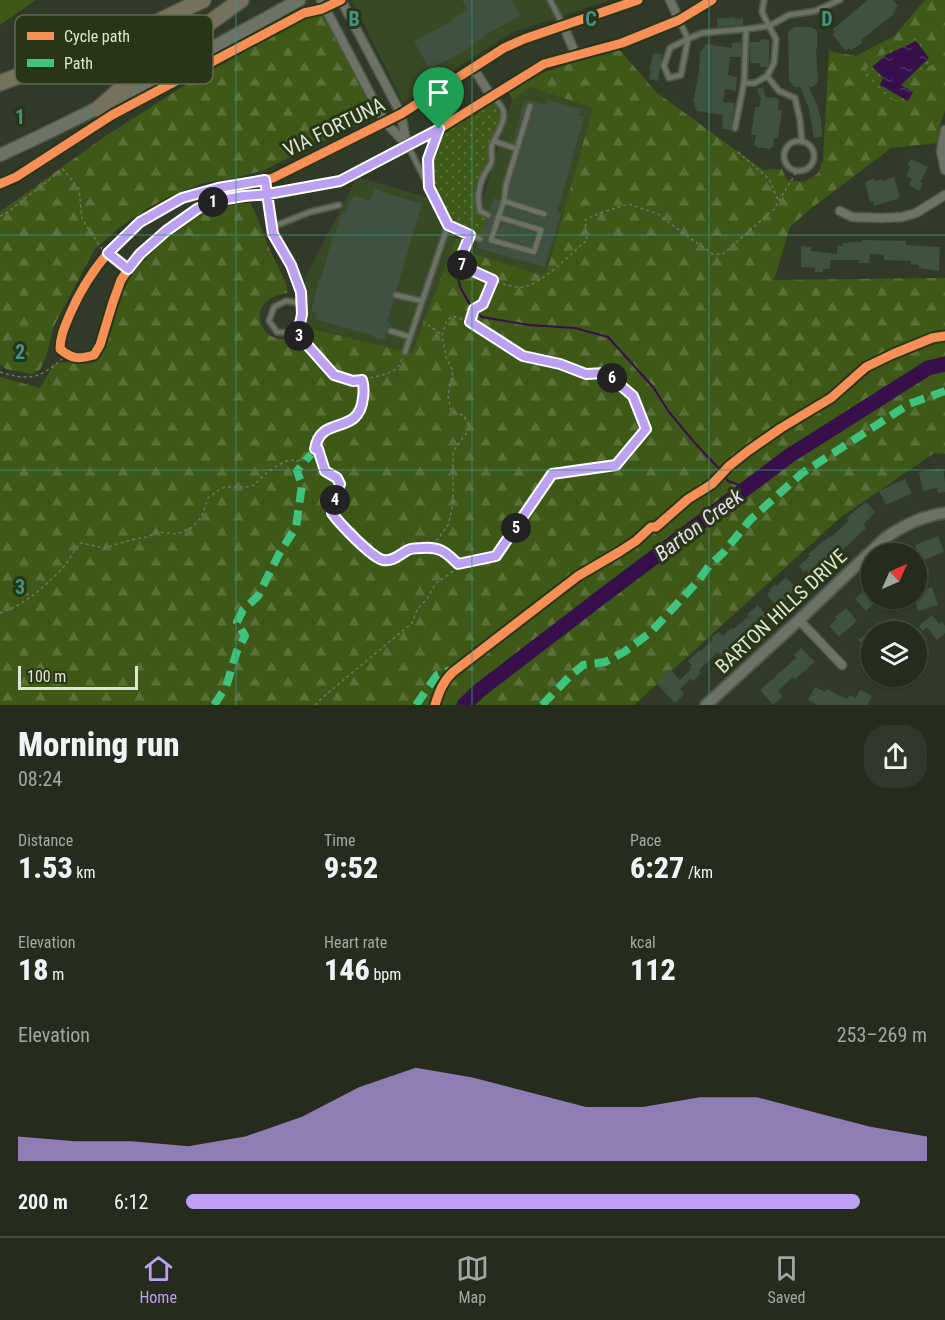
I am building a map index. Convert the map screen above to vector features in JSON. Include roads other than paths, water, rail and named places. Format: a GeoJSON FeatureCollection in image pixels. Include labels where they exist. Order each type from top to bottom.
{"type":"FeatureCollection","features":[{"type":"Feature","properties":{"kind":"highway"},"geometry":{"type":"LineString","coordinates":[[172,15],[204,0]]}},
{"type":"Feature","properties":{"kind":"highway"},"geometry":{"type":"LineString","coordinates":[[213,20],[241,0]]}},
{"type":"Feature","properties":{"kind":"highway"},"geometry":{"type":"LineString","coordinates":[[0,83],[15,77]]}},
{"type":"Feature","properties":{"kind":"highway"},"geometry":{"type":"LineString","coordinates":[[98,109],[126,84]]}},
{"type":"Feature","properties":{"kind":"main road"},"geometry":{"type":"LineString","coordinates":[[213,48],[300,0]]}},
{"type":"Feature","properties":{"kind":"main road"},"geometry":{"type":"LineString","coordinates":[[0,155],[145,84]]}},
{"type":"Feature","properties":{"kind":"street"},"geometry":{"type":"LineString","coordinates":[[321,0],[386,122],[408,146]]}},
{"type":"Feature","properties":{"kind":"street"},"geometry":{"type":"LineString","coordinates":[[341,0],[401,114],[408,146]]}},
{"type":"Feature","properties":{"kind":"street","name":"VIA FORTUNA"},"geometry":{"type":"LineString","coordinates":[[638,0],[504,48],[401,114],[273,178],[218,188],[182,198],[140,222],[102,259],[76,298],[60,338],[60,349],[69,357],[83,358],[94,355],[100,345],[121,280],[128,269],[157,238],[197,209],[214,201],[340,181],[439,129],[544,64],[622,43],[679,20],[712,0]]}},
{"type":"Feature","properties":{"kind":"street"},"geometry":{"type":"LineString","coordinates":[[670,0],[679,20]]}},
{"type":"Feature","properties":{"kind":"street"},"geometry":{"type":"LineString","coordinates":[[563,25],[576,56]]}},
{"type":"Feature","properties":{"kind":"street"},"geometry":{"type":"LineString","coordinates":[[474,69],[491,96]]}},
{"type":"Feature","properties":{"kind":"street"},"geometry":{"type":"LineString","coordinates":[[429,187],[428,159],[439,129]]}},
{"type":"Feature","properties":{"kind":"street"},"geometry":{"type":"LineString","coordinates":[[945,130],[941,151],[945,170]]}},
{"type":"Feature","properties":{"kind":"street"},"geometry":{"type":"LineString","coordinates":[[265,180],[268,194]]}},
{"type":"Feature","properties":{"kind":"street"},"geometry":{"type":"LineString","coordinates":[[840,211],[852,217],[902,217],[916,213],[945,195]]}},
{"type":"Feature","properties":{"kind":"street"},"geometry":{"type":"LineString","coordinates":[[108,253],[128,269]]}},
{"type":"Feature","properties":{"kind":"street","name":"BARTON HILLS DRIVE"},"geometry":{"type":"LineString","coordinates":[[706,705],[884,539],[914,521],[933,514],[945,513]]}},
{"type":"Feature","properties":{"kind":"street"},"geometry":{"type":"LineString","coordinates":[[799,620],[842,665]]}},
{"type":"Feature","properties":{"kind":"lane"},"geometry":{"type":"LineString","coordinates":[[550,0],[563,25]]}},
{"type":"Feature","properties":{"kind":"lane"},"geometry":{"type":"LineString","coordinates":[[744,83],[755,83],[767,76],[774,63],[776,39],[762,12],[764,0]]}},
{"type":"Feature","properties":{"kind":"lane"},"geometry":{"type":"LineString","coordinates":[[679,20],[688,39],[681,75],[669,78],[664,66],[670,48],[688,39],[702,33],[769,26],[789,15],[815,10],[840,0]]}},
{"type":"Feature","properties":{"kind":"lane"},"geometry":{"type":"LineString","coordinates":[[735,128],[744,83],[744,44],[747,29]]}},
{"type":"Feature","properties":{"kind":"lane"},"geometry":{"type":"LineString","coordinates":[[767,76],[779,91],[795,98],[802,142]]}},
{"type":"Feature","properties":{"kind":"lane"},"geometry":{"type":"LineString","coordinates":[[488,215],[480,211],[477,198],[491,162],[491,147],[500,130],[504,114],[501,104],[491,96]]}},
{"type":"Feature","properties":{"kind":"lane"},"geometry":{"type":"LineString","coordinates":[[498,217],[541,230],[534,252],[491,240],[530,106]]}},
{"type":"Feature","properties":{"kind":"lane"},"geometry":{"type":"LineString","coordinates":[[494,141],[517,149]]}},
{"type":"Feature","properties":{"kind":"lane"},"geometry":{"type":"LineString","coordinates":[[802,142],[811,147],[814,157],[807,170],[797,171],[789,167],[785,154],[789,145],[802,142]]}},
{"type":"Feature","properties":{"kind":"lane"},"geometry":{"type":"LineString","coordinates":[[408,146],[448,225],[480,239]]}},
{"type":"Feature","properties":{"kind":"lane"},"geometry":{"type":"LineString","coordinates":[[268,194],[273,234],[291,265],[301,292],[302,314],[300,324],[290,333],[277,332],[269,321],[274,307],[286,301],[301,303]]}},
{"type":"Feature","properties":{"kind":"lane"},"geometry":{"type":"LineString","coordinates":[[504,201],[544,214]]}},
{"type":"Feature","properties":{"kind":"lane"},"geometry":{"type":"LineString","coordinates":[[272,227],[310,212],[339,205]]}},
{"type":"Feature","properties":{"kind":"lane"},"geometry":{"type":"LineString","coordinates":[[405,352],[448,225]]}},
{"type":"Feature","properties":{"kind":"lane"},"geometry":{"type":"LineString","coordinates":[[396,295],[422,301]]}},
{"type":"Feature","properties":{"kind":"lane"},"geometry":{"type":"LineString","coordinates":[[391,331],[410,337]]}},
{"type":"Feature","properties":{"kind":"water"},"geometry":{"type":"Polygon","coordinates":[[[916,41],[929,58],[901,85],[913,92],[908,101],[880,85],[883,77],[872,67],[886,55],[916,41]]]}},
{"type":"Feature","properties":{"kind":"waterway"},"geometry":{"type":"LineString","coordinates":[[463,242],[455,269],[461,289],[472,308],[482,317],[529,325],[575,328],[608,337],[653,387],[669,412],[728,481],[747,488]]}},
{"type":"Feature","properties":{"kind":"waterway","name":"Barton Creek"},"geometry":{"type":"LineString","coordinates":[[464,705],[480,690],[600,598],[789,456],[928,368],[945,364]]}}]}
